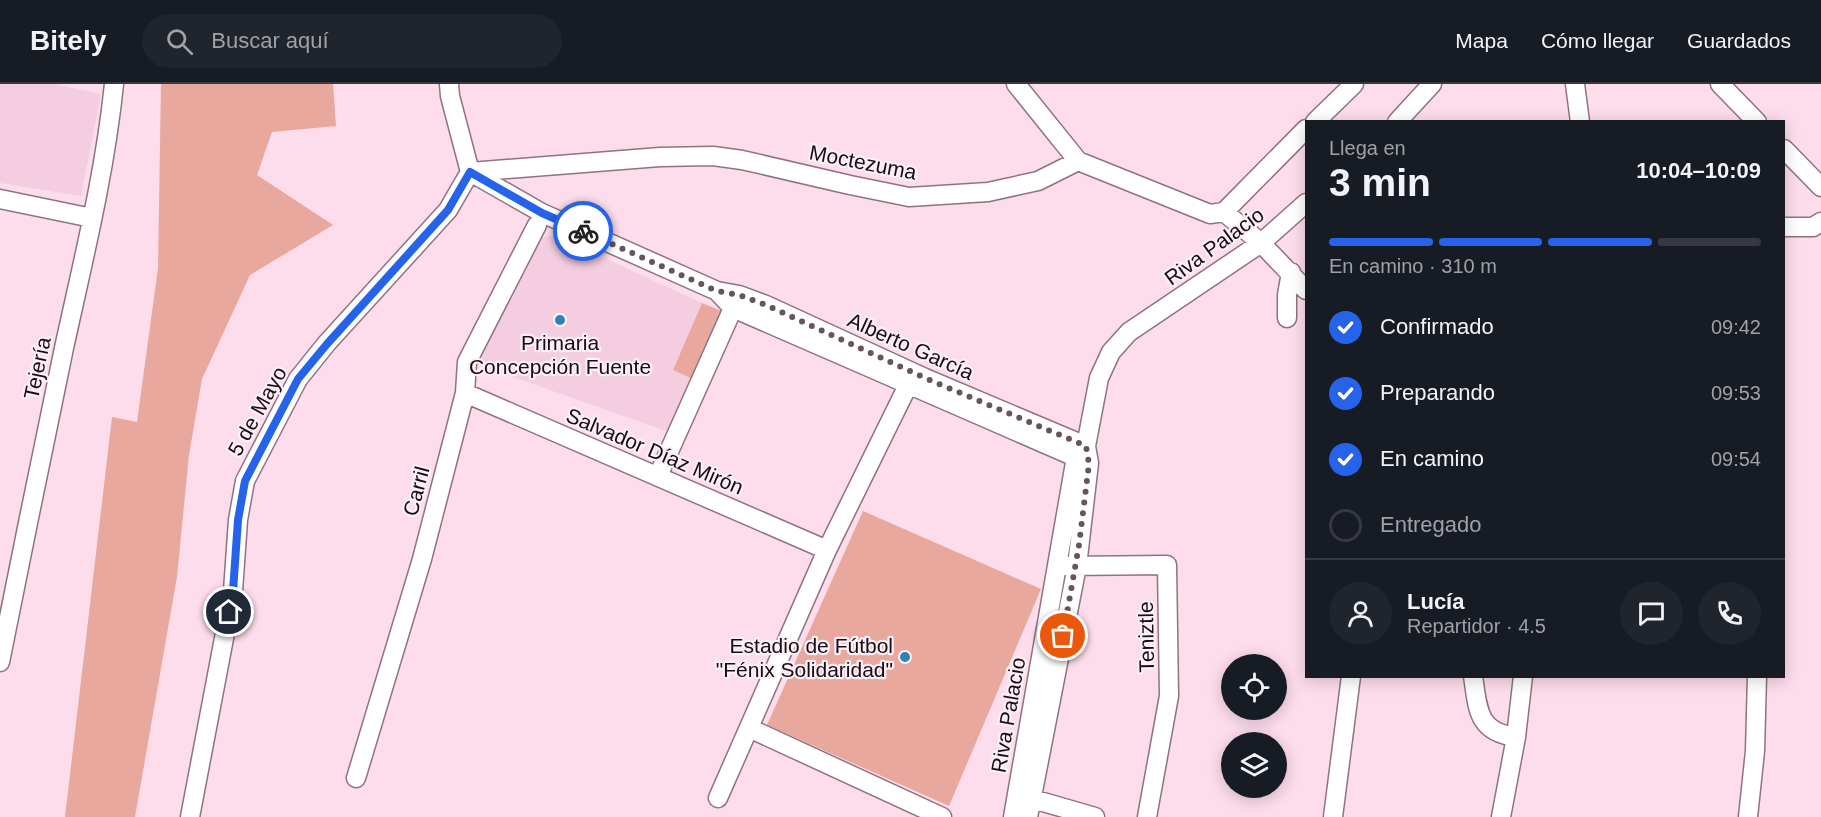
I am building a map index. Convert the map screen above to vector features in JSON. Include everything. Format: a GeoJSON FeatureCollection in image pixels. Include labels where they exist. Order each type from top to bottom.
{"type":"FeatureCollection","features":[{"type":"Feature","properties":{"kind":"street","name":"Tejería"},"geometry":{"type":"LineString","coordinates":[[0,662],[110,127],[114,84]]}},
{"type":"Feature","properties":{"kind":"street"},"geometry":{"type":"LineString","coordinates":[[1017,84],[1078,161],[1210,214],[1224,212],[1305,130]]}},
{"type":"Feature","properties":{"kind":"street"},"geometry":{"type":"LineString","coordinates":[[1317,120],[1354,84]]}},
{"type":"Feature","properties":{"kind":"street"},"geometry":{"type":"LineString","coordinates":[[1399,120],[1432,84]]}},
{"type":"Feature","properties":{"kind":"street"},"geometry":{"type":"LineString","coordinates":[[1575,84],[1580,120]]}},
{"type":"Feature","properties":{"kind":"street"},"geometry":{"type":"LineString","coordinates":[[1720,84],[1746,118]]}},
{"type":"Feature","properties":{"kind":"street"},"geometry":{"type":"LineString","coordinates":[[453,88],[470,172]]}},
{"type":"Feature","properties":{"kind":"street"},"geometry":{"type":"LineString","coordinates":[[1785,150],[1821,187]]}},
{"type":"Feature","properties":{"kind":"street","name":"Moctezuma"},"geometry":{"type":"LineString","coordinates":[[470,172],[660,157],[713,156],[742,160],[909,197],[988,192],[1038,181],[1078,161]]}},
{"type":"Feature","properties":{"kind":"street","name":"Alberto García"},"geometry":{"type":"LineString","coordinates":[[470,172],[542,213],[717,291],[736,302],[1084,456]]}},
{"type":"Feature","properties":{"kind":"street","name":"5 de Mayo"},"geometry":{"type":"LineString","coordinates":[[190,817],[233,591],[238,520],[245,481],[298,379],[448,210],[470,172]]}},
{"type":"Feature","properties":{"kind":"street"},"geometry":{"type":"LineString","coordinates":[[0,198],[92,218]]}},
{"type":"Feature","properties":{"kind":"street","name":"Riva Palacio"},"geometry":{"type":"LineString","coordinates":[[1028,817],[1024,797],[1057,565],[1084,456],[1099,378],[1111,352],[1129,332],[1261,243],[1305,204]]}},
{"type":"Feature","properties":{"kind":"street"},"geometry":{"type":"LineString","coordinates":[[1224,212],[1261,243],[1305,289]]}},
{"type":"Feature","properties":{"kind":"street"},"geometry":{"type":"LineString","coordinates":[[1785,227],[1812,227],[1821,222]]}},
{"type":"Feature","properties":{"kind":"street","name":"Carril"},"geometry":{"type":"LineString","coordinates":[[356,778],[422,559],[465,393],[467,362],[537,225]]}},
{"type":"Feature","properties":{"kind":"street"},"geometry":{"type":"LineString","coordinates":[[1287,318],[1287,295],[1291,272]]}},
{"type":"Feature","properties":{"kind":"street"},"geometry":{"type":"LineString","coordinates":[[658,476],[736,302]]}},
{"type":"Feature","properties":{"kind":"street"},"geometry":{"type":"LineString","coordinates":[[718,798],[827,550],[911,379]]}},
{"type":"Feature","properties":{"kind":"street","name":"Salvador Díaz Mirón"},"geometry":{"type":"LineString","coordinates":[[465,393],[827,550]]}},
{"type":"Feature","properties":{"kind":"street","name":"Riva Palacio"},"geometry":{"type":"LineString","coordinates":[[1013,817],[1024,797],[1077,566],[1084,456]]}},
{"type":"Feature","properties":{"kind":"street","name":"Teniztle"},"geometry":{"type":"LineString","coordinates":[[1057,565],[1167,565],[1169,696],[1147,817]]}},
{"type":"Feature","properties":{"kind":"street"},"geometry":{"type":"LineString","coordinates":[[1333,817],[1351,678]]}},
{"type":"Feature","properties":{"kind":"street"},"geometry":{"type":"LineString","coordinates":[[1473,678],[1478,709],[1486,726],[1503,735],[1516,737]]}},
{"type":"Feature","properties":{"kind":"street"},"geometry":{"type":"LineString","coordinates":[[1501,817],[1516,737],[1523,678]]}},
{"type":"Feature","properties":{"kind":"street"},"geometry":{"type":"LineString","coordinates":[[1748,817],[1755,752],[1757,678]]}},
{"type":"Feature","properties":{"kind":"street"},"geometry":{"type":"LineString","coordinates":[[749,728],[942,817]]}},
{"type":"Feature","properties":{"kind":"street"},"geometry":{"type":"LineString","coordinates":[[1024,797],[1095,817]]}},
{"type":"Feature","properties":{"kind":"shaded area"},"geometry":{"type":"Polygon","coordinates":[[[0,84],[54,84],[101,94],[81,196],[0,183],[0,84]]]}},
{"type":"Feature","properties":{"kind":"shaded area"},"geometry":{"type":"Polygon","coordinates":[[[161,84],[333,84],[336,126],[272,132],[257,175],[333,225],[250,275],[202,379],[189,455],[177,577],[135,817],[65,817],[112,417],[137,422],[158,268],[161,84]]]}},
{"type":"Feature","properties":{"kind":"shaded area","name":"Primaria Concepción Fuente"},"geometry":{"type":"Polygon","coordinates":[[[556,236],[702,303],[673,370],[695,380],[669,432],[473,363],[530,247],[543,237],[556,236]]]}},
{"type":"Feature","properties":{"kind":"shaded area"},"geometry":{"type":"Polygon","coordinates":[[[702,303],[724,312],[695,380],[673,370],[702,303]]]}},
{"type":"Feature","properties":{"kind":"shaded area","name":"Estadio de Fútbol \"Fénix Solidaridad\""},"geometry":{"type":"Polygon","coordinates":[[[863,511],[1041,589],[949,806],[767,725],[863,511]]]}},
{"type":"Feature","properties":{"kind":"way so far"},"geometry":{"type":"LineString","coordinates":[[583,231],[717,291],[739,295],[766,305],[925,378],[1086,446],[1089,464],[1077,566],[1063,636]]}},
{"type":"Feature","properties":{"kind":"place","name":"Primaria Concepción Fuente"},"geometry":{"type":"Point","coordinates":[560,320]}},
{"type":"Feature","properties":{"kind":"place","name":"Estadio de Fútbol \"Fénix Solidaridad\""},"geometry":{"type":"Point","coordinates":[905,657]}},
{"type":"Feature","properties":{"kind":"route"},"geometry":{"type":"LineString","coordinates":[[229,612],[233,591],[238,520],[245,481],[298,379],[448,210],[470,172],[542,213],[583,231]]}}]}
